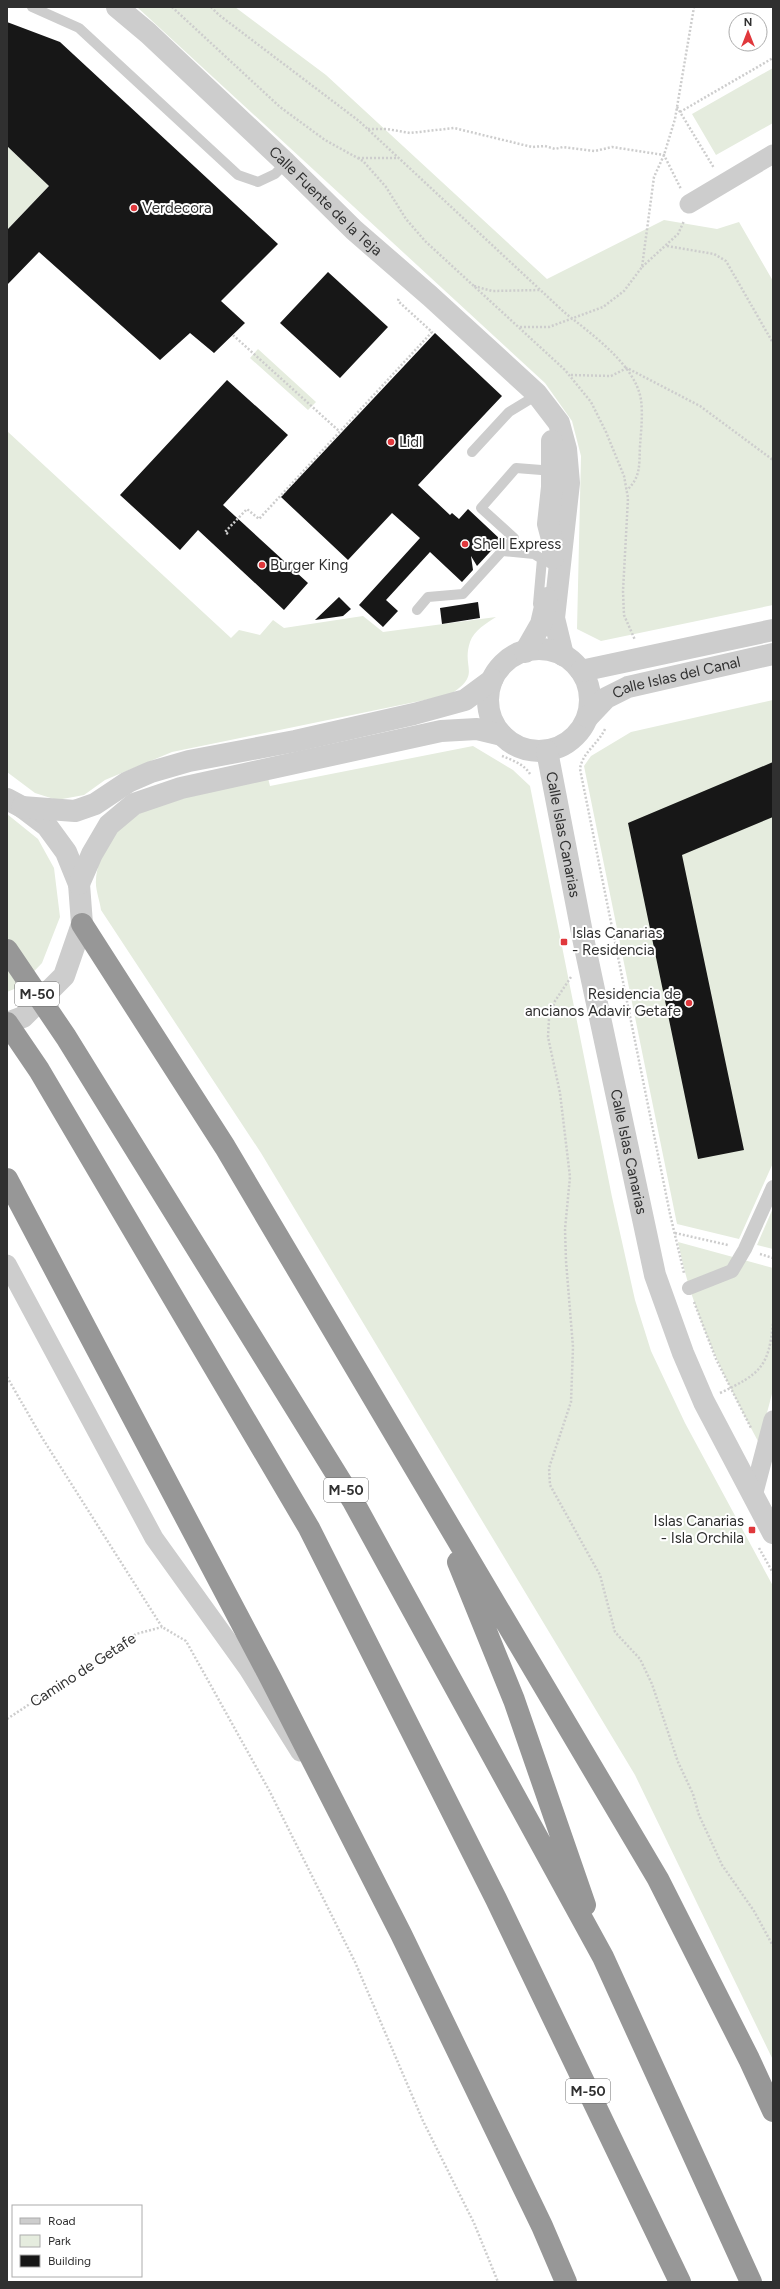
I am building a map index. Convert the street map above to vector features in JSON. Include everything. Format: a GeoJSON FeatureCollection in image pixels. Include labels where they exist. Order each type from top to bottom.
{"type":"FeatureCollection","features":[{"type":"Feature","properties":{"kind":"highway"},"geometry":{"type":"LineString","coordinates":[[82,924],[225,1147],[413,1462],[658,1879],[749,2059],[773,2111]]}},
{"type":"Feature","properties":{"kind":"highway","name":"M-50"},"geometry":{"type":"LineString","coordinates":[[7,950],[66,1037],[353,1501],[602,1957],[751,2282]]}},
{"type":"Feature","properties":{"kind":"highway","name":"M-50"},"geometry":{"type":"LineString","coordinates":[[7,1023],[39,1070],[309,1528],[496,1899],[680,2282]]}},
{"type":"Feature","properties":{"kind":"highway"},"geometry":{"type":"LineString","coordinates":[[7,1179],[322,1780],[408,1949],[542,2226],[566,2282]]}},
{"type":"Feature","properties":{"kind":"highway"},"geometry":{"type":"LineString","coordinates":[[413,1462],[446,1533],[514,1700],[602,1957]]}},
{"type":"Feature","properties":{"kind":"street","name":"Calle Fuente de la Teja"},"geometry":{"type":"LineString","coordinates":[[117,7],[148,33],[286,163],[354,230],[430,296],[536,394],[559,423],[566,449],[569,484],[554,618],[563,655]]}},
{"type":"Feature","properties":{"kind":"street"},"geometry":{"type":"LineString","coordinates":[[688,204],[773,154]]}},
{"type":"Feature","properties":{"kind":"street","name":"Calle Fuente de la Teja"},"geometry":{"type":"LineString","coordinates":[[520,654],[536,634],[546,610],[553,557],[553,543],[548,524],[553,470],[553,447],[546,416],[536,394]]}},
{"type":"Feature","properties":{"kind":"street","name":"Calle Islas del Canal"},"geometry":{"type":"LineString","coordinates":[[581,671],[773,630]]}},
{"type":"Feature","properties":{"kind":"street"},"geometry":{"type":"LineString","coordinates":[[79,884],[92,854],[109,825],[134,804],[181,788],[440,731],[477,729],[499,743],[514,745],[530,750],[547,751],[560,747],[572,739],[581,729],[597,721],[588,685],[581,671],[563,655],[530,650],[520,654],[501,666],[492,680],[488,694],[489,709],[499,743]]}},
{"type":"Feature","properties":{"kind":"street","name":"Calle Islas del Canal"},"geometry":{"type":"LineString","coordinates":[[597,721],[606,698],[628,687],[773,654]]}},
{"type":"Feature","properties":{"kind":"street"},"geometry":{"type":"LineString","coordinates":[[14,803],[75,811],[95,804],[128,782],[151,772],[189,760],[295,741],[421,712],[465,700],[492,680]]}},
{"type":"Feature","properties":{"kind":"street","name":"Calle Islas Canarias"},"geometry":{"type":"LineString","coordinates":[[547,751],[583,938],[656,1275],[683,1353],[704,1402],[753,1496],[766,1539]]}},
{"type":"Feature","properties":{"kind":"street"},"geometry":{"type":"LineString","coordinates":[[7,1023],[23,1017],[64,976],[82,924],[79,884],[66,852],[46,826],[14,803]]}},
{"type":"Feature","properties":{"kind":"street"},"geometry":{"type":"LineString","coordinates":[[689,1288],[732,1271],[745,1249],[773,1187]]}},
{"type":"Feature","properties":{"kind":"street"},"geometry":{"type":"LineString","coordinates":[[7,1264],[154,1538],[248,1669],[292,1742],[322,1780]]}},
{"type":"Feature","properties":{"kind":"street"},"geometry":{"type":"LineString","coordinates":[[753,1496],[773,1420]]}},
{"type":"Feature","properties":{"kind":"lane"},"geometry":{"type":"LineString","coordinates":[[32,7],[79,28],[238,175],[258,182],[275,174],[286,163]]}},
{"type":"Feature","properties":{"kind":"lane"},"geometry":{"type":"LineString","coordinates":[[472,452],[509,412],[536,394]]}},
{"type":"Feature","properties":{"kind":"lane"},"geometry":{"type":"LineString","coordinates":[[417,610],[428,597],[463,594],[514,538],[481,508],[516,468],[553,470],[560,475],[562,479],[558,512],[565,530]]}},
{"type":"Feature","properties":{"kind":"lane"},"geometry":{"type":"LineString","coordinates":[[502,551],[534,554],[542,559],[535,618],[520,654]]}},
{"type":"Feature","properties":{"kind":"lane"},"geometry":{"type":"LineString","coordinates":[[749,2059],[773,2104]]}},
{"type":"Feature","properties":{"kind":"path"},"geometry":{"type":"LineString","coordinates":[[211,7],[219,15],[368,129],[540,290],[627,368],[700,406],[773,460]]}},
{"type":"Feature","properties":{"kind":"path"},"geometry":{"type":"LineString","coordinates":[[642,267],[654,176],[664,155],[677,107],[694,7]]}},
{"type":"Feature","properties":{"kind":"path"},"geometry":{"type":"LineString","coordinates":[[680,112],[773,58]]}},
{"type":"Feature","properties":{"kind":"path"},"geometry":{"type":"LineString","coordinates":[[677,107],[723,184]]}},
{"type":"Feature","properties":{"kind":"path"},"geometry":{"type":"LineString","coordinates":[[368,129],[387,129],[410,133],[454,128],[532,147],[544,146],[555,149],[564,147],[595,151],[612,147],[664,155]]}},
{"type":"Feature","properties":{"kind":"path"},"geometry":{"type":"LineString","coordinates":[[520,327],[549,326],[603,307],[624,291],[642,267],[678,234],[688,204],[664,155]]}},
{"type":"Feature","properties":{"kind":"path"},"geometry":{"type":"LineString","coordinates":[[358,158],[399,158]]}},
{"type":"Feature","properties":{"kind":"path"},"geometry":{"type":"LineString","coordinates":[[666,246],[714,254],[726,261],[773,343]]}},
{"type":"Feature","properties":{"kind":"path"},"geometry":{"type":"LineString","coordinates":[[474,286],[492,291],[540,290]]}},
{"type":"Feature","properties":{"kind":"path"},"geometry":{"type":"LineString","coordinates":[[228,534],[225,532],[247,508],[259,519],[432,332],[398,302],[400,296]]}},
{"type":"Feature","properties":{"kind":"path"},"geometry":{"type":"LineString","coordinates":[[233,335],[339,431]]}},
{"type":"Feature","properties":{"kind":"path"},"geometry":{"type":"LineString","coordinates":[[570,375],[611,376],[627,368]]}},
{"type":"Feature","properties":{"kind":"path"},"geometry":{"type":"LineString","coordinates":[[627,368],[641,398],[639,464],[636,482],[627,490]]}},
{"type":"Feature","properties":{"kind":"path"},"geometry":{"type":"LineString","coordinates":[[597,721],[599,741],[581,762],[580,769],[674,1233],[689,1288],[716,1359],[764,1454]]}},
{"type":"Feature","properties":{"kind":"path"},"geometry":{"type":"LineString","coordinates":[[499,743],[514,760],[527,770],[533,780]]}},
{"type":"Feature","properties":{"kind":"path"},"geometry":{"type":"LineString","coordinates":[[574,983],[572,975],[555,1001],[549,1019],[548,1037],[560,1093],[570,1177],[565,1229],[573,1347],[571,1402],[551,1462],[550,1485],[600,1575],[616,1632],[640,1659],[652,1684],[678,1762],[693,1794],[699,1815],[722,1865],[754,1911],[773,1946]]}},
{"type":"Feature","properties":{"kind":"path"},"geometry":{"type":"LineString","coordinates":[[674,1233],[745,1249],[773,1258]]}},
{"type":"Feature","properties":{"kind":"path"},"geometry":{"type":"LineString","coordinates":[[704,1402],[731,1388],[761,1369],[771,1346],[773,1322]]}},
{"type":"Feature","properties":{"kind":"path"},"geometry":{"type":"LineString","coordinates":[[7,1377],[41,1436],[162,1627],[186,1641],[269,1790],[355,1962],[423,2121],[474,2223],[498,2282]]}},
{"type":"Feature","properties":{"kind":"path"},"geometry":{"type":"LineString","coordinates":[[766,1539],[773,1573]]}},
{"type":"Feature","properties":{"kind":"path","name":"Camino de Getafe"},"geometry":{"type":"LineString","coordinates":[[7,1719],[136,1634],[162,1627]]}},
{"type":"Feature","properties":{"kind":"green space"},"geometry":{"type":"Polygon","coordinates":[[[137,7],[235,7],[326,75],[547,279],[664,220],[717,229],[739,222],[773,281],[773,605],[601,641],[577,629],[581,456],[572,421],[545,383],[137,7]]]}},
{"type":"Feature","properties":{"kind":"green space"},"geometry":{"type":"Polygon","coordinates":[[[773,68],[773,123],[716,155],[692,114],[773,68]]]}},
{"type":"Feature","properties":{"kind":"green space"},"geometry":{"type":"Polygon","coordinates":[[[7,146],[49,186],[7,230],[7,146]]]}},
{"type":"Feature","properties":{"kind":"green space"},"geometry":{"type":"Polygon","coordinates":[[[258,349],[316,402],[308,410],[250,358],[258,349]]]}},
{"type":"Feature","properties":{"kind":"green space"},"geometry":{"type":"Polygon","coordinates":[[[7,431],[231,638],[239,630],[260,635],[273,620],[284,628],[363,616],[383,632],[496,617],[481,627],[474,634],[468,651],[468,676],[459,688],[449,695],[172,752],[105,780],[84,795],[57,800],[35,793],[7,772],[7,431]]]}},
{"type":"Feature","properties":{"kind":"green space"},"geometry":{"type":"Polygon","coordinates":[[[773,700],[773,1163],[739,1239],[677,1224],[584,766],[591,756],[631,732],[773,700]]]}},
{"type":"Feature","properties":{"kind":"green space"},"geometry":{"type":"Polygon","coordinates":[[[473,746],[513,770],[530,786],[612,1197],[635,1300],[651,1351],[685,1423],[773,1586],[773,2060],[635,1775],[261,1153],[101,910],[96,884],[97,872],[102,855],[116,831],[128,820],[142,812],[195,794],[268,778],[270,786],[473,746]]]}},
{"type":"Feature","properties":{"kind":"green space"},"geometry":{"type":"Polygon","coordinates":[[[7,814],[38,839],[54,868],[60,917],[42,963],[19,987],[7,992],[7,814]]]}},
{"type":"Feature","properties":{"kind":"green space"},"geometry":{"type":"Polygon","coordinates":[[[773,1208],[773,1249],[757,1245],[773,1208]]]}},
{"type":"Feature","properties":{"kind":"green space"},"geometry":{"type":"Polygon","coordinates":[[[678,1242],[773,1268],[773,1390],[759,1443],[711,1346],[692,1295],[678,1242]]]}},
{"type":"Feature","properties":{"kind":"building","name":"Verdecora"},"geometry":{"type":"Polygon","coordinates":[[[7,22],[60,42],[278,244],[221,301],[245,323],[214,353],[190,333],[160,360],[39,252],[7,285],[7,230],[49,186],[7,146],[7,22]]]}},
{"type":"Feature","properties":{"kind":"building"},"geometry":{"type":"Polygon","coordinates":[[[328,272],[388,327],[340,378],[280,323],[328,272]]]}},
{"type":"Feature","properties":{"kind":"building"},"geometry":{"type":"Polygon","coordinates":[[[435,333],[502,396],[418,485],[450,515],[452,513],[459,519],[468,509],[501,540],[477,566],[471,556],[473,570],[462,582],[430,552],[386,600],[398,611],[383,627],[359,605],[420,538],[392,513],[348,560],[281,497],[435,333]]]}},
{"type":"Feature","properties":{"kind":"building"},"geometry":{"type":"Polygon","coordinates":[[[227,380],[288,435],[223,505],[308,583],[284,610],[198,530],[180,550],[120,495],[227,380]]]}},
{"type":"Feature","properties":{"kind":"building"},"geometry":{"type":"Polygon","coordinates":[[[339,597],[351,609],[343,616],[315,620],[339,597]]]}},
{"type":"Feature","properties":{"kind":"building"},"geometry":{"type":"Polygon","coordinates":[[[478,602],[480,618],[442,624],[440,608],[478,602]]]}},
{"type":"Feature","properties":{"kind":"building","name":"Residencia de ancianos Adavir Getafe"},"geometry":{"type":"Polygon","coordinates":[[[773,762],[773,817],[682,855],[744,1150],[698,1159],[628,823],[773,762]]]}},
{"type":"Feature","properties":{"kind":"place","name":"Verdecora"},"geometry":{"type":"Point","coordinates":[134,208]}},
{"type":"Feature","properties":{"kind":"place","name":"Lidl"},"geometry":{"type":"Point","coordinates":[391,442]}},
{"type":"Feature","properties":{"kind":"place","name":"Shell Express"},"geometry":{"type":"Point","coordinates":[465,544]}},
{"type":"Feature","properties":{"kind":"place","name":"Burger King"},"geometry":{"type":"Point","coordinates":[262,565]}},
{"type":"Feature","properties":{"kind":"place","name":"Islas Canarias - Residencia"},"geometry":{"type":"Point","coordinates":[564,942]}},
{"type":"Feature","properties":{"kind":"place","name":"Residencia de ancianos Adavir Getafe"},"geometry":{"type":"Point","coordinates":[689,1003]}},
{"type":"Feature","properties":{"kind":"place","name":"Islas Canarias - Isla Orchila"},"geometry":{"type":"Point","coordinates":[752,1530]}}]}
